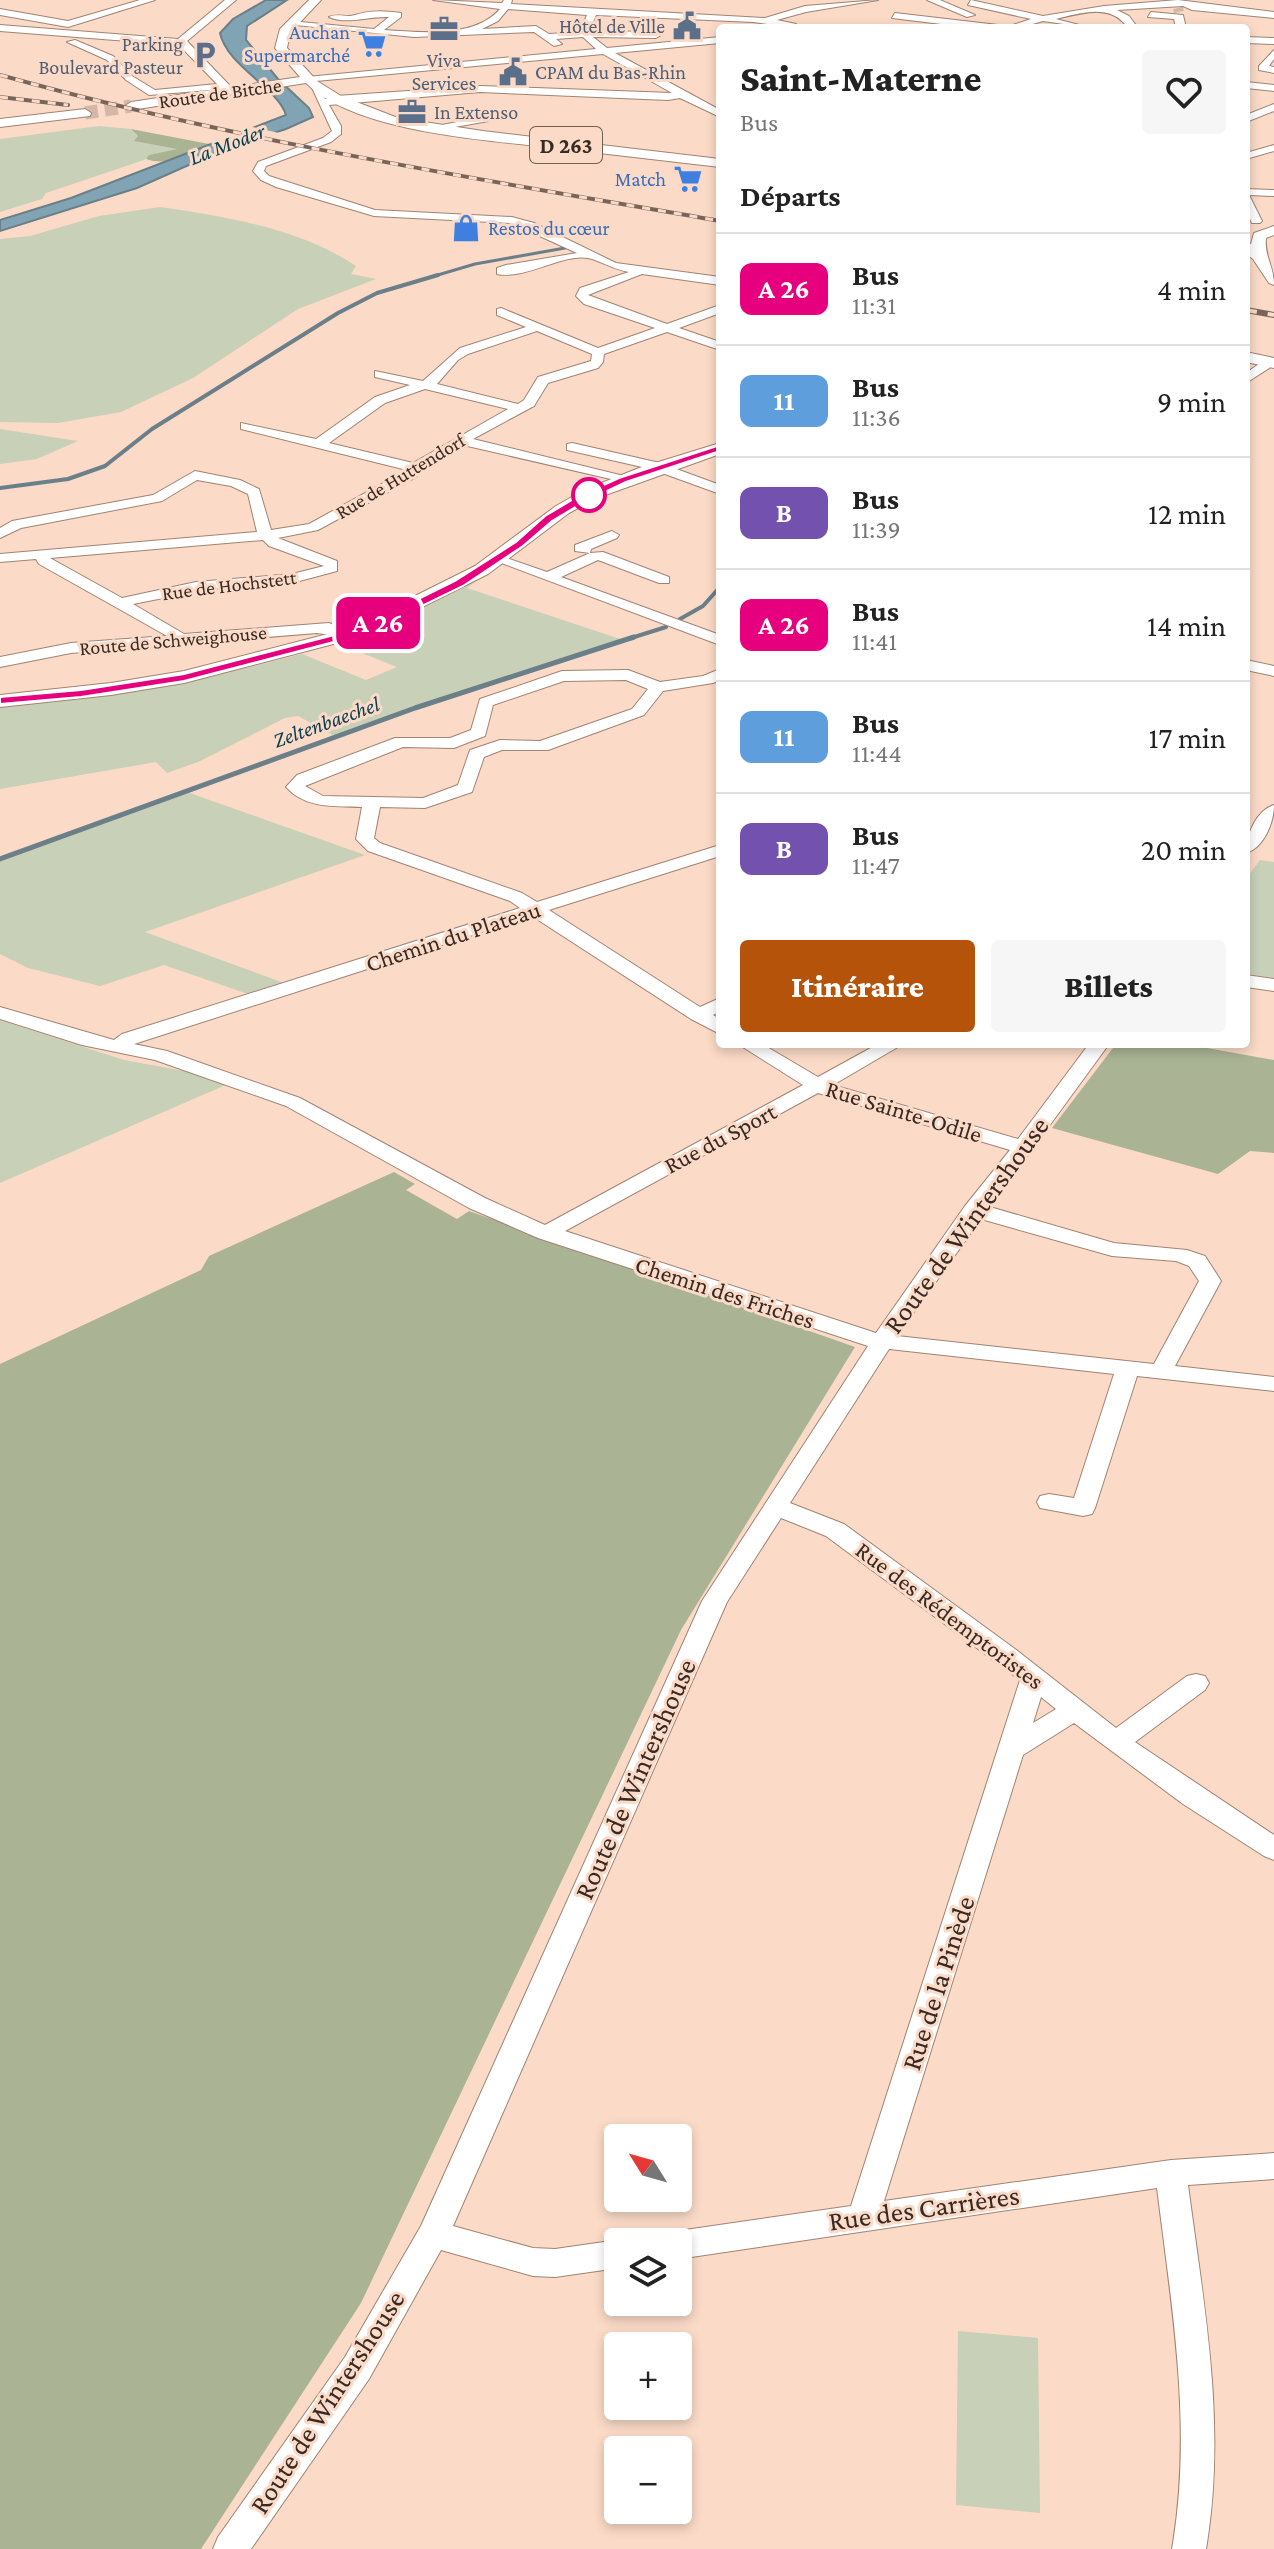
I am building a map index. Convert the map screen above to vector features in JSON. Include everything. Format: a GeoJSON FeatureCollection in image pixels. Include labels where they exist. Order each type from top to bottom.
{"type":"FeatureCollection","features":[{"type":"Feature","properties":{"kind":"main road"},"geometry":{"type":"LineString","coordinates":[[315,0],[290,24],[282,37],[281,48],[312,82],[345,103]]}},
{"type":"Feature","properties":{"kind":"main road","name":"Route de Bitche"},"geometry":{"type":"LineString","coordinates":[[131,106],[226,89],[312,82]]}},
{"type":"Feature","properties":{"kind":"main road","name":"D 263"},"geometry":{"type":"LineString","coordinates":[[345,103],[432,128],[716,163]]}},
{"type":"Feature","properties":{"kind":"main road"},"geometry":{"type":"LineString","coordinates":[[0,123],[85,113]]}},
{"type":"Feature","properties":{"kind":"main road"},"geometry":{"type":"LineString","coordinates":[[1257,220],[1260,257],[1274,280]]}},
{"type":"Feature","properties":{"kind":"main road"},"geometry":{"type":"LineString","coordinates":[[1250,357],[1273,361]]}},
{"type":"Feature","properties":{"kind":"main road","name":"Route de Schweighouse"},"geometry":{"type":"LineString","coordinates":[[0,701],[173,679],[244,664],[346,635],[380,623],[459,583],[498,559],[553,515],[623,480],[716,449]]}},
{"type":"Feature","properties":{"kind":"street"},"geometry":{"type":"LineString","coordinates":[[36,32],[150,0]]}},
{"type":"Feature","properties":{"kind":"street"},"geometry":{"type":"LineString","coordinates":[[180,42],[231,0]]}},
{"type":"Feature","properties":{"kind":"street"},"geometry":{"type":"LineString","coordinates":[[438,0],[504,8],[593,13],[662,11],[785,24]]}},
{"type":"Feature","properties":{"kind":"street"},"geometry":{"type":"LineString","coordinates":[[590,0],[587,7],[593,13]]}},
{"type":"Feature","properties":{"kind":"street"},"geometry":{"type":"LineString","coordinates":[[768,20],[819,7],[878,1]]}},
{"type":"Feature","properties":{"kind":"street"},"geometry":{"type":"LineString","coordinates":[[894,14],[934,1],[955,18],[997,24],[1103,6],[1159,4],[1186,9]]}},
{"type":"Feature","properties":{"kind":"street"},"geometry":{"type":"LineString","coordinates":[[974,1],[1066,24]]}},
{"type":"Feature","properties":{"kind":"street"},"geometry":{"type":"LineString","coordinates":[[96,2],[121,7]]}},
{"type":"Feature","properties":{"kind":"street"},"geometry":{"type":"LineString","coordinates":[[1103,6],[1126,18],[1128,24]]}},
{"type":"Feature","properties":{"kind":"street"},"geometry":{"type":"LineString","coordinates":[[819,7],[838,15],[894,14],[939,20],[962,18],[997,24]]}},
{"type":"Feature","properties":{"kind":"street"},"geometry":{"type":"LineString","coordinates":[[290,24],[435,34],[484,26],[504,8]]}},
{"type":"Feature","properties":{"kind":"street"},"geometry":{"type":"LineString","coordinates":[[468,14],[504,8]]}},
{"type":"Feature","properties":{"kind":"street"},"geometry":{"type":"LineString","coordinates":[[1150,15],[1186,9],[1226,8],[1274,13]]}},
{"type":"Feature","properties":{"kind":"street"},"geometry":{"type":"LineString","coordinates":[[1186,9],[1189,18],[1213,20]]}},
{"type":"Feature","properties":{"kind":"street"},"geometry":{"type":"LineString","coordinates":[[0,12],[68,24]]}},
{"type":"Feature","properties":{"kind":"street"},"geometry":{"type":"LineString","coordinates":[[586,36],[593,13]]}},
{"type":"Feature","properties":{"kind":"street"},"geometry":{"type":"LineString","coordinates":[[318,16],[398,15],[378,30]]}},
{"type":"Feature","properties":{"kind":"street"},"geometry":{"type":"LineString","coordinates":[[717,24],[722,17]]}},
{"type":"Feature","properties":{"kind":"street"},"geometry":{"type":"LineString","coordinates":[[768,20],[772,24]]}},
{"type":"Feature","properties":{"kind":"street"},"geometry":{"type":"LineString","coordinates":[[60,35],[68,24]]}},
{"type":"Feature","properties":{"kind":"street"},"geometry":{"type":"LineString","coordinates":[[716,25],[702,38],[656,47],[312,82],[338,128],[335,135],[265,162],[258,169],[260,175],[320,199],[374,213],[487,217],[521,223],[613,266],[716,280]]}},
{"type":"Feature","properties":{"kind":"street"},"geometry":{"type":"LineString","coordinates":[[0,28],[180,42],[186,44],[226,89]]}},
{"type":"Feature","properties":{"kind":"street"},"geometry":{"type":"LineString","coordinates":[[462,30],[536,29],[552,39],[562,56]]}},
{"type":"Feature","properties":{"kind":"street"},"geometry":{"type":"LineString","coordinates":[[1250,31],[1274,31]]}},
{"type":"Feature","properties":{"kind":"street"},"geometry":{"type":"LineString","coordinates":[[420,46],[421,42],[435,34]]}},
{"type":"Feature","properties":{"kind":"street"},"geometry":{"type":"LineString","coordinates":[[60,35],[110,58],[141,87],[159,94],[226,89]]}},
{"type":"Feature","properties":{"kind":"street"},"geometry":{"type":"LineString","coordinates":[[552,39],[658,35],[716,40]]}},
{"type":"Feature","properties":{"kind":"street"},"geometry":{"type":"LineString","coordinates":[[656,47],[658,35]]}},
{"type":"Feature","properties":{"kind":"street"},"geometry":{"type":"LineString","coordinates":[[586,36],[606,52],[685,97],[716,110]]}},
{"type":"Feature","properties":{"kind":"street"},"geometry":{"type":"LineString","coordinates":[[1250,40],[1274,41]]}},
{"type":"Feature","properties":{"kind":"street"},"geometry":{"type":"LineString","coordinates":[[429,58],[439,68]]}},
{"type":"Feature","properties":{"kind":"street"},"geometry":{"type":"LineString","coordinates":[[1250,85],[1274,88]]}},
{"type":"Feature","properties":{"kind":"street"},"geometry":{"type":"LineString","coordinates":[[324,108],[345,103],[480,89],[668,97],[684,94]]}},
{"type":"Feature","properties":{"kind":"street"},"geometry":{"type":"LineString","coordinates":[[324,108],[345,103]]}},
{"type":"Feature","properties":{"kind":"street"},"geometry":{"type":"LineString","coordinates":[[1250,116],[1274,107]]}},
{"type":"Feature","properties":{"kind":"street"},"geometry":{"type":"LineString","coordinates":[[432,128],[507,115]]}},
{"type":"Feature","properties":{"kind":"street"},"geometry":{"type":"LineString","coordinates":[[1250,145],[1274,139]]}},
{"type":"Feature","properties":{"kind":"street"},"geometry":{"type":"LineString","coordinates":[[1250,155],[1270,152]]}},
{"type":"Feature","properties":{"kind":"street"},"geometry":{"type":"LineString","coordinates":[[1257,220],[1274,193]]}},
{"type":"Feature","properties":{"kind":"street"},"geometry":{"type":"LineString","coordinates":[[519,268],[587,254]]}},
{"type":"Feature","properties":{"kind":"street"},"geometry":{"type":"LineString","coordinates":[[642,271],[584,291],[582,296],[716,345]]}},
{"type":"Feature","properties":{"kind":"street"},"geometry":{"type":"LineString","coordinates":[[660,326],[703,306],[716,306]]}},
{"type":"Feature","properties":{"kind":"street"},"geometry":{"type":"LineString","coordinates":[[660,326],[716,307]]}},
{"type":"Feature","properties":{"kind":"street"},"geometry":{"type":"LineString","coordinates":[[501,312],[598,352]]}},
{"type":"Feature","properties":{"kind":"street","name":"Rue de Huttendorf"},"geometry":{"type":"LineString","coordinates":[[1,558],[267,535],[313,527],[411,474],[415,468],[460,440],[529,403],[543,380],[593,365],[597,362],[598,352],[660,326]]}},
{"type":"Feature","properties":{"kind":"street"},"geometry":{"type":"LineString","coordinates":[[317,445],[380,400],[426,386],[464,351],[537,327]]}},
{"type":"Feature","properties":{"kind":"street"},"geometry":{"type":"LineString","coordinates":[[1250,376],[1273,361]]}},
{"type":"Feature","properties":{"kind":"street"},"geometry":{"type":"LineString","coordinates":[[380,374],[518,408]]}},
{"type":"Feature","properties":{"kind":"street"},"geometry":{"type":"LineString","coordinates":[[246,426],[415,468]]}},
{"type":"Feature","properties":{"kind":"street"},"geometry":{"type":"LineString","coordinates":[[460,440],[623,480]]}},
{"type":"Feature","properties":{"kind":"street"},"geometry":{"type":"LineString","coordinates":[[572,447],[659,467],[716,488]]}},
{"type":"Feature","properties":{"kind":"street","name":"Rue de Hochstett"},"geometry":{"type":"LineString","coordinates":[[0,534],[17,524],[157,498],[195,475],[235,483],[254,492],[267,535],[274,543],[327,560],[332,568],[293,579],[221,583],[119,603]]}},
{"type":"Feature","properties":{"kind":"street"},"geometry":{"type":"LineString","coordinates":[[612,535],[580,548],[664,580]]}},
{"type":"Feature","properties":{"kind":"street"},"geometry":{"type":"LineString","coordinates":[[42,555],[44,561],[180,639]]}},
{"type":"Feature","properties":{"kind":"street"},"geometry":{"type":"LineString","coordinates":[[548,577],[598,555]]}},
{"type":"Feature","properties":{"kind":"street"},"geometry":{"type":"LineString","coordinates":[[498,559],[716,639]]}},
{"type":"Feature","properties":{"kind":"street","name":"Route de Schweighouse"},"geometry":{"type":"LineString","coordinates":[[0,662],[71,648],[321,627],[346,635]]}},
{"type":"Feature","properties":{"kind":"street"},"geometry":{"type":"LineString","coordinates":[[1250,666],[1274,671]]}},
{"type":"Feature","properties":{"kind":"street"},"geometry":{"type":"LineString","coordinates":[[479,733],[486,702],[562,676],[628,675],[658,687],[716,676]]}},
{"type":"Feature","properties":{"kind":"street"},"geometry":{"type":"LineString","coordinates":[[454,743],[460,751],[476,754],[500,745],[542,746],[638,712],[658,687]]}},
{"type":"Feature","properties":{"kind":"street"},"geometry":{"type":"LineString","coordinates":[[476,754],[466,788],[425,803],[322,801],[309,797],[295,787],[303,779],[401,742],[454,743],[459,738],[479,733],[500,745]]}},
{"type":"Feature","properties":{"kind":"street"},"geometry":{"type":"LineString","coordinates":[[372,802],[365,839],[374,847],[516,897],[716,1026]]}},
{"type":"Feature","properties":{"kind":"street"},"geometry":{"type":"LineString","coordinates":[[1250,843],[1274,810]]}},
{"type":"Feature","properties":{"kind":"street","name":"Chemin du Plateau"},"geometry":{"type":"LineString","coordinates":[[117,1048],[142,1043],[185,1021],[716,851]]}},
{"type":"Feature","properties":{"kind":"street"},"geometry":{"type":"LineString","coordinates":[[1250,982],[1274,985]]}},
{"type":"Feature","properties":{"kind":"street"},"geometry":{"type":"LineString","coordinates":[[698,1015],[716,1006]]}},
{"type":"Feature","properties":{"kind":"street","name":"Chemin des Friches"},"geometry":{"type":"LineString","coordinates":[[0,1013],[117,1048],[137,1057],[213,1073],[293,1102],[477,1203],[546,1233],[881,1342],[1274,1384]]}},
{"type":"Feature","properties":{"kind":"street","name":"Rue Sainte-Odile"},"geometry":{"type":"LineString","coordinates":[[755,1048],[830,1092],[1022,1147]]}},
{"type":"Feature","properties":{"kind":"street","name":"Rue du Sport"},"geometry":{"type":"LineString","coordinates":[[546,1233],[886,1048]]}},
{"type":"Feature","properties":{"kind":"street","name":"Route de Wintershouse"},"geometry":{"type":"LineString","coordinates":[[230,2549],[357,2368],[433,2234],[715,1601],[881,1342],[973,1211],[1096,1048]]}},
{"type":"Feature","properties":{"kind":"street"},"geometry":{"type":"LineString","coordinates":[[973,1211],[1001,1215],[1112,1249],[1179,1255],[1197,1261],[1210,1281],[1160,1373]]}},
{"type":"Feature","properties":{"kind":"street"},"geometry":{"type":"LineString","coordinates":[[1049,1502],[1083,1508],[1127,1370]]}},
{"type":"Feature","properties":{"kind":"street","name":"Rue des Rédemptoristes"},"geometry":{"type":"LineString","coordinates":[[774,1506],[835,1530],[1116,1742],[1274,1849]]}},
{"type":"Feature","properties":{"kind":"street","name":"Rue de la Pinède"},"geometry":{"type":"LineString","coordinates":[[863,2217],[1034,1678]]}},
{"type":"Feature","properties":{"kind":"street"},"geometry":{"type":"LineString","coordinates":[[1116,1742],[1196,1683]]}},
{"type":"Feature","properties":{"kind":"street"},"geometry":{"type":"LineString","coordinates":[[1012,1749],[1075,1710]]}},
{"type":"Feature","properties":{"kind":"street","name":"Rue des Carrières"},"geometry":{"type":"LineString","coordinates":[[692,2243],[1171,2173],[1274,2166]]}},
{"type":"Feature","properties":{"kind":"street"},"geometry":{"type":"LineString","coordinates":[[1171,2173],[1197,2396],[1197,2485],[1189,2549]]}},
{"type":"Feature","properties":{"kind":"street"},"geometry":{"type":"LineString","coordinates":[[433,2234],[533,2262],[555,2263],[604,2256]]}},
{"type":"Feature","properties":{"kind":"green space"},"geometry":{"type":"Polygon","coordinates":[[[99,126],[131,129],[138,136],[135,141],[179,149],[150,155],[144,160],[46,193],[42,199],[0,212],[0,139],[99,126]]]}},
{"type":"Feature","properties":{"kind":"green space"},"geometry":{"type":"Polygon","coordinates":[[[131,129],[209,144],[178,158],[154,161],[146,159],[149,155],[177,149],[134,141],[138,136],[131,129]]]}},
{"type":"Feature","properties":{"kind":"green space"},"geometry":{"type":"Polygon","coordinates":[[[160,207],[236,220],[287,233],[356,266],[351,274],[376,279],[298,309],[193,378],[121,412],[58,423],[0,422],[0,239],[30,236],[99,216],[160,207]]]}},
{"type":"Feature","properties":{"kind":"green space"},"geometry":{"type":"Polygon","coordinates":[[[0,429],[78,441],[37,459],[0,464],[0,429]]]}},
{"type":"Feature","properties":{"kind":"green space"},"geometry":{"type":"Polygon","coordinates":[[[475,582],[467,588],[623,640],[336,737],[298,716],[285,718],[198,762],[167,773],[156,762],[0,789],[0,706],[174,685],[302,654],[366,680],[397,667],[337,643],[381,627],[475,582]]]}},
{"type":"Feature","properties":{"kind":"green space"},"geometry":{"type":"Polygon","coordinates":[[[187,792],[365,855],[145,932],[284,983],[248,994],[164,965],[100,986],[28,968],[0,954],[0,860],[187,792]]]}},
{"type":"Feature","properties":{"kind":"green space"},"geometry":{"type":"Polygon","coordinates":[[[1260,860],[1274,862],[1274,978],[1250,975],[1250,874],[1260,860]]]}},
{"type":"Feature","properties":{"kind":"green space"},"geometry":{"type":"Polygon","coordinates":[[[0,1020],[124,1060],[190,1072],[228,1084],[0,1183],[0,1020]]]}},
{"type":"Feature","properties":{"kind":"green space"},"geometry":{"type":"Polygon","coordinates":[[[1113,1048],[1207,1048],[1274,1060],[1274,1153],[1250,1151],[1218,1174],[1052,1128],[1113,1048]]]}},
{"type":"Feature","properties":{"kind":"green space"},"geometry":{"type":"Polygon","coordinates":[[[394,1172],[415,1184],[406,1190],[457,1219],[469,1211],[855,1347],[681,1630],[361,2303],[201,2549],[0,2549],[0,1364],[201,1270],[209,1256],[394,1172]]]}},
{"type":"Feature","properties":{"kind":"green space"},"geometry":{"type":"Polygon","coordinates":[[[958,2331],[1038,2338],[1040,2513],[956,2505],[958,2331]]]}},
{"type":"Feature","properties":{"kind":"water","name":"La Moder"},"geometry":{"type":"Polygon","coordinates":[[[266,0],[287,0],[247,26],[246,40],[278,79],[309,108],[313,117],[227,148],[137,188],[0,231],[0,220],[71,198],[286,115],[273,95],[232,56],[220,33],[233,19],[266,0]]]}},
{"type":"Feature","properties":{"kind":"pier"},"geometry":{"type":"Polygon","coordinates":[[[248,126],[279,133],[238,147],[206,141],[248,126]]]}},
{"type":"Feature","properties":{"kind":"waterway"},"geometry":{"type":"LineString","coordinates":[[431,277],[475,264],[565,248]]}},
{"type":"Feature","properties":{"kind":"waterway"},"geometry":{"type":"LineString","coordinates":[[0,488],[68,479],[105,466],[152,429],[338,313],[377,293],[438,275]]}},
{"type":"Feature","properties":{"kind":"waterway","name":"Zeltenbaechel"},"geometry":{"type":"LineString","coordinates":[[680,619],[703,606],[716,591]]}},
{"type":"Feature","properties":{"kind":"waterway","name":"Zeltenbaechel"},"geometry":{"type":"LineString","coordinates":[[628,639],[666,627]]}},
{"type":"Feature","properties":{"kind":"waterway","name":"Zeltenbaechel"},"geometry":{"type":"LineString","coordinates":[[0,859],[415,708],[634,637]]}},
{"type":"Feature","properties":{"kind":"tunnel"},"geometry":{"type":"LineString","coordinates":[[1178,8],[1179,12]]}},
{"type":"Feature","properties":{"kind":"tunnel"},"geometry":{"type":"LineString","coordinates":[[85,113],[131,106]]}},
{"type":"Feature","properties":{"kind":"railway"},"geometry":{"type":"LineString","coordinates":[[0,75],[178,120],[268,139],[716,220]]}},
{"type":"Feature","properties":{"kind":"railway"},"geometry":{"type":"LineString","coordinates":[[0,97],[68,105]]}},
{"type":"Feature","properties":{"kind":"railway"},"geometry":{"type":"LineString","coordinates":[[1250,311],[1274,315]]}},
{"type":"Feature","properties":{"kind":"bus line"},"geometry":{"type":"LineString","coordinates":[[0,701],[81,693],[184,677],[346,635],[380,623],[459,583],[520,544],[548,518],[581,499],[623,480],[716,449]]}},
{"type":"Feature","properties":{"kind":"place","name":"Hôtel de Ville"},"geometry":{"type":"Point","coordinates":[687,26]}},
{"type":"Feature","properties":{"kind":"place","name":"Viva Services"},"geometry":{"type":"Point","coordinates":[444,29]}},
{"type":"Feature","properties":{"kind":"place","name":"Auchan Supermarché"},"geometry":{"type":"Point","coordinates":[372,44]}},
{"type":"Feature","properties":{"kind":"place","name":"Parking Boulevard Pasteur"},"geometry":{"type":"Point","coordinates":[205,55]}},
{"type":"Feature","properties":{"kind":"place","name":"CPAM du Bas-Rhin"},"geometry":{"type":"Point","coordinates":[513,72]}},
{"type":"Feature","properties":{"kind":"place","name":"In Extenso"},"geometry":{"type":"Point","coordinates":[412,112]}},
{"type":"Feature","properties":{"kind":"place","name":"Match"},"geometry":{"type":"Point","coordinates":[688,179]}},
{"type":"Feature","properties":{"kind":"place","name":"Restos du cœur"},"geometry":{"type":"Point","coordinates":[466,228]}}]}
